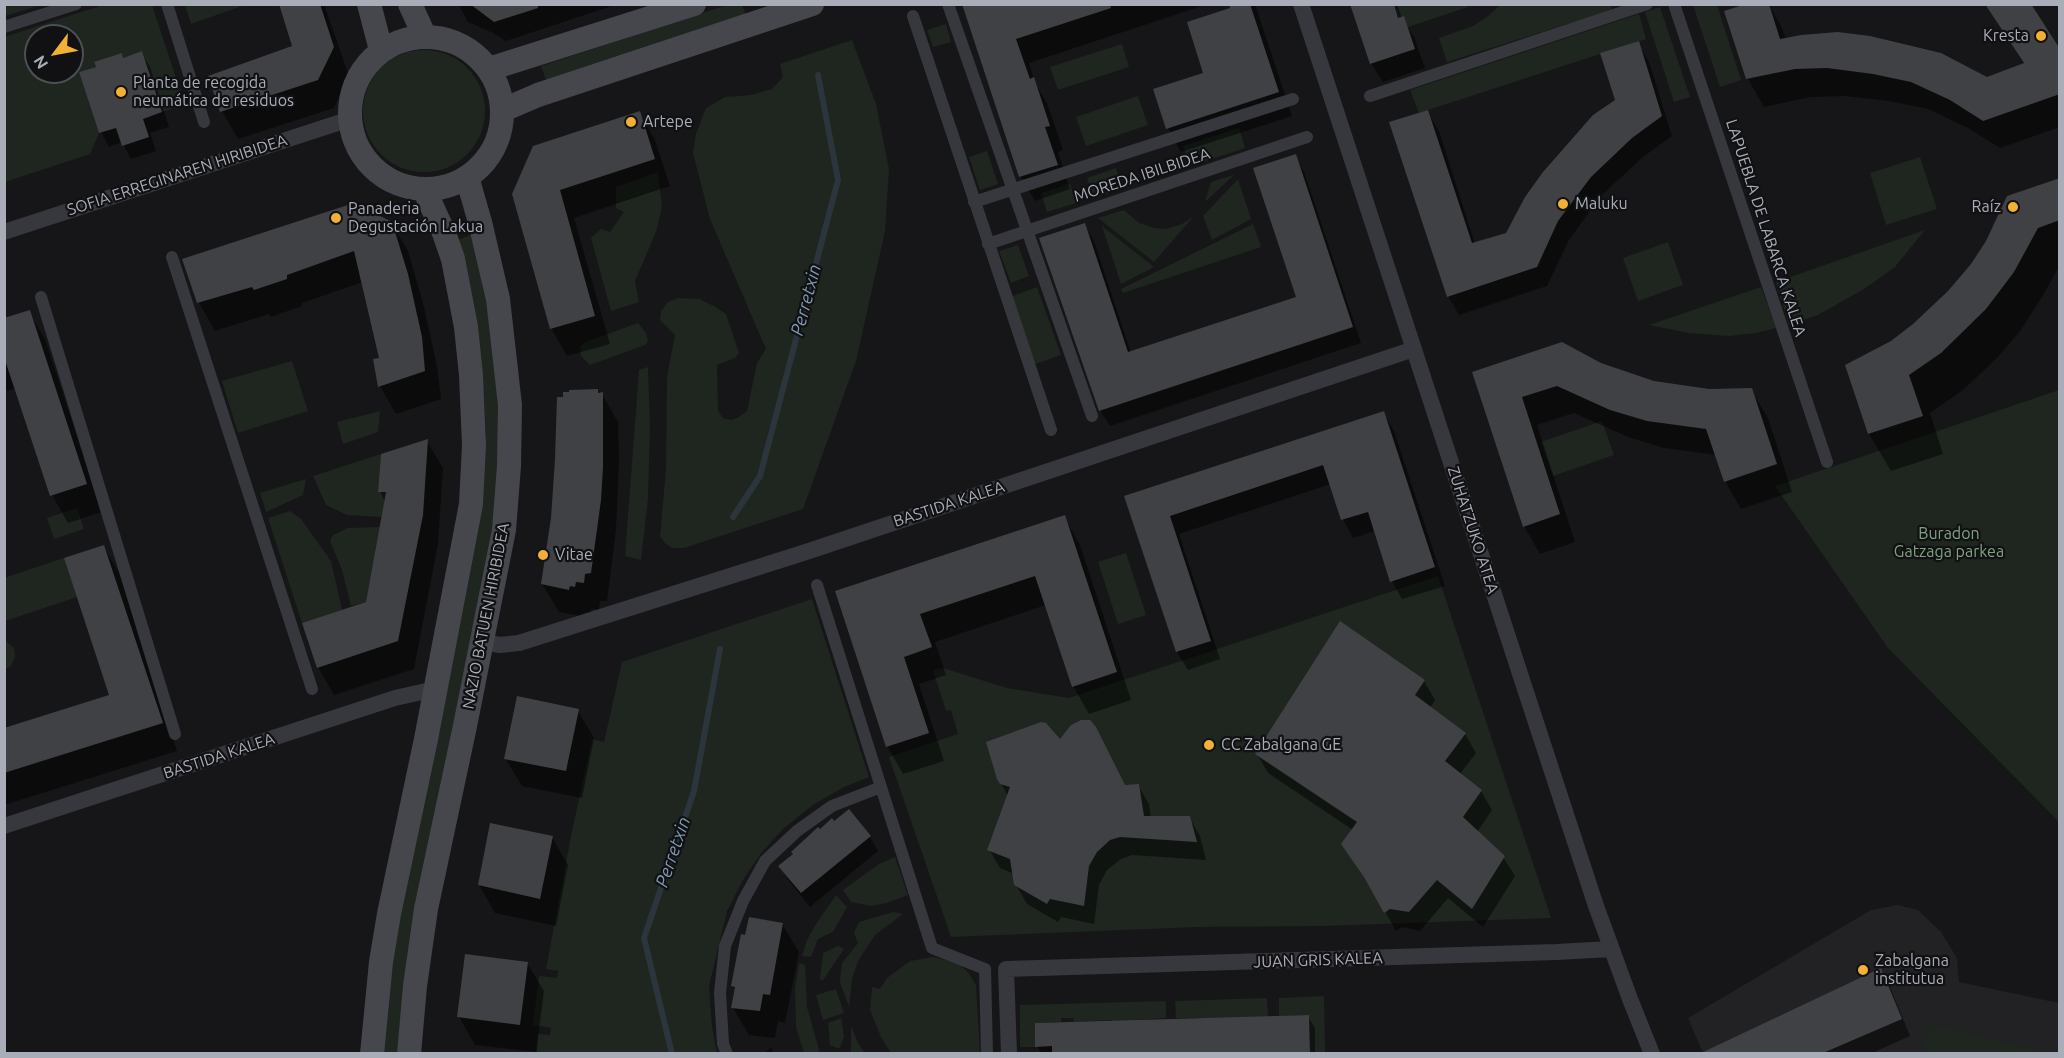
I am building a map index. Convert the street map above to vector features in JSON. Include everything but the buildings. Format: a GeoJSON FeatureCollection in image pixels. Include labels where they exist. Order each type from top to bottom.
{"type":"FeatureCollection","features":[{"type":"Feature","properties":{"kind":"main road"},"geometry":{"type":"LineString","coordinates":[[369,4],[381,50]]}},
{"type":"Feature","properties":{"kind":"main road"},"geometry":{"type":"LineString","coordinates":[[410,4],[424,35]]}},
{"type":"Feature","properties":{"kind":"main road"},"geometry":{"type":"LineString","coordinates":[[489,69],[694,4]]}},
{"type":"Feature","properties":{"kind":"main road"},"geometry":{"type":"LineString","coordinates":[[503,110],[538,95],[812,4]]}},
{"type":"Feature","properties":{"kind":"main road"},"geometry":{"type":"LineString","coordinates":[[424,35],[443,37],[461,44],[476,55],[489,69],[499,88],[503,110],[499,136],[487,159],[467,177],[439,188],[424,189],[402,185],[382,175],[366,160],[355,141],[350,119],[352,93],[363,69],[381,50],[424,35]]}},
{"type":"Feature","properties":{"kind":"main road","name":"NAZIO BATUEN HIRIBIDEA"},"geometry":{"type":"LineString","coordinates":[[409,1053],[414,986],[426,909],[504,530],[509,466],[510,405],[498,299],[467,177]]}},
{"type":"Feature","properties":{"kind":"main road"},"geometry":{"type":"LineString","coordinates":[[372,1053],[388,914],[471,504],[474,445],[466,327],[453,259],[424,189]]}},
{"type":"Feature","properties":{"kind":"street"},"geometry":{"type":"LineString","coordinates":[[4,27],[76,4]]}},
{"type":"Feature","properties":{"kind":"street"},"geometry":{"type":"LineString","coordinates":[[167,4],[204,122]]}},
{"type":"Feature","properties":{"kind":"street"},"geometry":{"type":"LineString","coordinates":[[948,4],[1092,416]]}},
{"type":"Feature","properties":{"kind":"street","name":"ZUHATZUKO ATEA"},"geometry":{"type":"LineString","coordinates":[[1300,4],[1611,949],[1652,1053]]}},
{"type":"Feature","properties":{"kind":"street"},"geometry":{"type":"LineString","coordinates":[[1371,96],[1647,4]]}},
{"type":"Feature","properties":{"kind":"street","name":"LAPUEBLA DE LABARCA KALEA"},"geometry":{"type":"LineString","coordinates":[[1674,4],[1827,462]]}},
{"type":"Feature","properties":{"kind":"street"},"geometry":{"type":"LineString","coordinates":[[913,16],[1051,430]]}},
{"type":"Feature","properties":{"kind":"street","name":"MOREDA IBILBIDEA"},"geometry":{"type":"LineString","coordinates":[[974,202],[1293,99]]}},
{"type":"Feature","properties":{"kind":"street","name":"SOFIA ERREGINAREN HIRIBIDEA"},"geometry":{"type":"LineString","coordinates":[[4,232],[350,119]]}},
{"type":"Feature","properties":{"kind":"street","name":"MOREDA IBILBIDEA"},"geometry":{"type":"LineString","coordinates":[[988,243],[1307,137]]}},
{"type":"Feature","properties":{"kind":"street"},"geometry":{"type":"LineString","coordinates":[[172,257],[312,689]]}},
{"type":"Feature","properties":{"kind":"street"},"geometry":{"type":"LineString","coordinates":[[41,297],[175,734]]}},
{"type":"Feature","properties":{"kind":"street","name":"BASTIDA KALEA"},"geometry":{"type":"LineString","coordinates":[[482,642],[500,645],[519,643],[795,555],[1414,349]]}},
{"type":"Feature","properties":{"kind":"street"},"geometry":{"type":"LineString","coordinates":[[817,585],[932,948],[985,969],[987,1053]]}},
{"type":"Feature","properties":{"kind":"street","name":"BASTIDA KALEA"},"geometry":{"type":"LineString","coordinates":[[4,826],[395,698],[435,688]]}},
{"type":"Feature","properties":{"kind":"street"},"geometry":{"type":"LineString","coordinates":[[727,1053],[723,1044],[720,993],[725,946],[743,901],[765,861],[797,831],[832,806],[881,787]]}},
{"type":"Feature","properties":{"kind":"street","name":"JUAN GRIS KALEA"},"geometry":{"type":"LineString","coordinates":[[1010,1053],[1006,969],[1611,949]]}},
{"type":"Feature","properties":{"kind":"shaded area","name":"Zabalgana institutua"},"geometry":{"type":"Polygon","coordinates":[[[1898,905],[1918,910],[1941,932],[1957,958],[1959,982],[2059,1003],[2059,1053],[1703,1053],[1688,1018],[1871,910],[1898,905]]]}},
{"type":"Feature","properties":{"kind":"green space"},"geometry":{"type":"Polygon","coordinates":[[[5,4],[41,4],[41,5],[5,16],[5,4]]]}},
{"type":"Feature","properties":{"kind":"green space"},"geometry":{"type":"Polygon","coordinates":[[[185,4],[245,5],[191,24],[185,4]]]}},
{"type":"Feature","properties":{"kind":"green space"},"geometry":{"type":"Polygon","coordinates":[[[1467,4],[1468,7],[1408,27],[1398,18],[1394,5],[1467,4]]]}},
{"type":"Feature","properties":{"kind":"green space"},"geometry":{"type":"Polygon","coordinates":[[[1611,4],[1612,10],[1447,62],[1439,38],[1473,26],[1500,5],[1611,4]]]}},
{"type":"Feature","properties":{"kind":"green space"},"geometry":{"type":"Polygon","coordinates":[[[103,5],[152,5],[185,105],[162,112],[142,51],[123,58],[122,54],[94,63],[96,67],[84,71],[84,24],[44,24],[103,5]]]}},
{"type":"Feature","properties":{"kind":"green space"},"geometry":{"type":"Polygon","coordinates":[[[727,5],[742,5],[746,14],[546,80],[541,66],[727,5]]]}},
{"type":"Feature","properties":{"kind":"green space"},"geometry":{"type":"Polygon","coordinates":[[[1693,5],[1717,5],[1741,80],[1720,87],[1693,5]]]}},
{"type":"Feature","properties":{"kind":"green space"},"geometry":{"type":"Polygon","coordinates":[[[1660,7],[1690,97],[1674,102],[1645,12],[1660,7]]]}},
{"type":"Feature","properties":{"kind":"green space"},"geometry":{"type":"Polygon","coordinates":[[[1639,14],[1646,39],[1419,113],[1410,90],[1639,14]]]}},
{"type":"Feature","properties":{"kind":"green space"},"geometry":{"type":"Polygon","coordinates":[[[946,24],[951,42],[933,47],[927,30],[946,24]]]}},
{"type":"Feature","properties":{"kind":"green space"},"geometry":{"type":"Polygon","coordinates":[[[24,31],[24,84],[83,84],[99,133],[90,154],[5,182],[4,37],[24,31]]]}},
{"type":"Feature","properties":{"kind":"green space"},"geometry":{"type":"Polygon","coordinates":[[[852,40],[876,104],[889,169],[885,231],[856,361],[803,509],[684,548],[672,548],[660,536],[666,469],[667,377],[675,335],[660,320],[661,311],[668,302],[678,298],[699,299],[726,314],[739,353],[735,358],[717,365],[718,411],[723,418],[731,420],[747,411],[757,363],[766,349],[710,219],[693,153],[696,134],[706,108],[725,97],[751,95],[772,89],[783,77],[780,64],[852,40]]]}},
{"type":"Feature","properties":{"kind":"green space"},"geometry":{"type":"Polygon","coordinates":[[[1122,44],[1129,67],[1058,90],[1050,67],[1122,44]]]}},
{"type":"Feature","properties":{"kind":"green space"},"geometry":{"type":"Polygon","coordinates":[[[424,50],[447,55],[458,60],[467,68],[475,77],[480,88],[485,111],[480,134],[475,145],[467,154],[458,162],[447,167],[424,172],[401,167],[390,162],[381,154],[373,145],[368,134],[363,111],[368,88],[373,77],[381,68],[390,60],[401,55],[424,50]]]}},
{"type":"Feature","properties":{"kind":"green space"},"geometry":{"type":"Polygon","coordinates":[[[1138,96],[1148,125],[1086,146],[1076,117],[1138,96]]]}},
{"type":"Feature","properties":{"kind":"green space"},"geometry":{"type":"Polygon","coordinates":[[[1239,128],[1245,148],[1190,166],[1183,146],[1239,128]]]}},
{"type":"Feature","properties":{"kind":"green space"},"geometry":{"type":"Polygon","coordinates":[[[987,151],[998,184],[980,190],[969,157],[987,151]]]}},
{"type":"Feature","properties":{"kind":"green space"},"geometry":{"type":"Polygon","coordinates":[[[1920,157],[1937,209],[1886,225],[1870,173],[1920,157]]]}},
{"type":"Feature","properties":{"kind":"green space"},"geometry":{"type":"Polygon","coordinates":[[[1116,168],[1123,188],[1094,198],[1087,178],[1116,168]]]}},
{"type":"Feature","properties":{"kind":"green space"},"geometry":{"type":"Polygon","coordinates":[[[658,172],[662,207],[656,232],[635,281],[639,302],[611,311],[591,238],[601,229],[610,232],[624,212],[616,208],[616,187],[658,172]]]}},
{"type":"Feature","properties":{"kind":"green space"},"geometry":{"type":"Polygon","coordinates":[[[1234,175],[1205,202],[1211,182],[1234,175]]]}},
{"type":"Feature","properties":{"kind":"green space"},"geometry":{"type":"Polygon","coordinates":[[[1238,179],[1251,219],[1212,240],[1203,216],[1238,179]]]}},
{"type":"Feature","properties":{"kind":"green space"},"geometry":{"type":"Polygon","coordinates":[[[1070,184],[1076,203],[1047,212],[1041,193],[1070,184]]]}},
{"type":"Feature","properties":{"kind":"green space"},"geometry":{"type":"Polygon","coordinates":[[[1124,210],[1139,223],[1154,228],[1166,229],[1182,224],[1194,216],[1154,262],[1098,218],[1124,210]]]}},
{"type":"Feature","properties":{"kind":"green space"},"geometry":{"type":"Polygon","coordinates":[[[1253,224],[1261,247],[1123,293],[1121,289],[1253,224]]]}},
{"type":"Feature","properties":{"kind":"green space"},"geometry":{"type":"Polygon","coordinates":[[[1102,226],[1154,267],[1121,284],[1102,226]]]}},
{"type":"Feature","properties":{"kind":"green space"},"geometry":{"type":"Polygon","coordinates":[[[1925,230],[1895,267],[1864,289],[1818,315],[1789,325],[1776,282],[1925,230]]]}},
{"type":"Feature","properties":{"kind":"green space"},"geometry":{"type":"Polygon","coordinates":[[[473,234],[491,318],[499,392],[500,452],[494,520],[398,1053],[383,1054],[390,969],[479,517],[486,438],[484,394],[474,318],[458,240],[473,234]]]}},
{"type":"Feature","properties":{"kind":"green space"},"geometry":{"type":"Polygon","coordinates":[[[1668,242],[1683,285],[1638,301],[1623,258],[1668,242]]]}},
{"type":"Feature","properties":{"kind":"green space"},"geometry":{"type":"Polygon","coordinates":[[[1018,245],[1029,276],[1011,283],[999,251],[1018,245]]]}},
{"type":"Feature","properties":{"kind":"green space"},"geometry":{"type":"Polygon","coordinates":[[[1037,287],[1061,355],[1033,365],[1010,297],[1037,287]]]}},
{"type":"Feature","properties":{"kind":"green space"},"geometry":{"type":"Polygon","coordinates":[[[1761,287],[1776,328],[1729,336],[1688,333],[1649,325],[1761,287]]]}},
{"type":"Feature","properties":{"kind":"green space"},"geometry":{"type":"Polygon","coordinates":[[[638,323],[646,333],[648,341],[645,345],[590,365],[581,356],[580,348],[583,343],[638,323]]]}},
{"type":"Feature","properties":{"kind":"green space"},"geometry":{"type":"Polygon","coordinates":[[[292,361],[308,411],[238,433],[222,381],[292,361]]]}},
{"type":"Feature","properties":{"kind":"green space"},"geometry":{"type":"Polygon","coordinates":[[[648,367],[650,425],[648,499],[641,560],[625,556],[639,370],[648,367]]]}},
{"type":"Feature","properties":{"kind":"green space","name":"Buradon Gatzaga parkea"},"geometry":{"type":"Polygon","coordinates":[[[2060,390],[2059,822],[1888,648],[1775,486],[2060,390]]]}},
{"type":"Feature","properties":{"kind":"green space"},"geometry":{"type":"Polygon","coordinates":[[[380,411],[378,432],[343,444],[337,422],[380,411]]]}},
{"type":"Feature","properties":{"kind":"green space"},"geometry":{"type":"Polygon","coordinates":[[[1602,421],[1614,455],[1553,476],[1541,442],[1602,421]]]}},
{"type":"Feature","properties":{"kind":"green space"},"geometry":{"type":"Polygon","coordinates":[[[381,454],[378,491],[386,492],[382,517],[347,515],[326,505],[313,476],[381,454]]]}},
{"type":"Feature","properties":{"kind":"green space"},"geometry":{"type":"Polygon","coordinates":[[[306,479],[303,495],[266,512],[260,493],[306,479]]]}},
{"type":"Feature","properties":{"kind":"green space"},"geometry":{"type":"Polygon","coordinates":[[[77,508],[84,529],[54,539],[47,518],[77,508]]]}},
{"type":"Feature","properties":{"kind":"green space"},"geometry":{"type":"Polygon","coordinates":[[[290,511],[301,519],[331,561],[342,610],[302,623],[268,518],[290,511]]]}},
{"type":"Feature","properties":{"kind":"green space"},"geometry":{"type":"Polygon","coordinates":[[[381,527],[366,602],[351,606],[342,570],[330,541],[333,535],[348,528],[381,527]]]}},
{"type":"Feature","properties":{"kind":"green space"},"geometry":{"type":"Polygon","coordinates":[[[1126,553],[1146,615],[1118,624],[1098,562],[1126,553]]]}},
{"type":"Feature","properties":{"kind":"green space"},"geometry":{"type":"Polygon","coordinates":[[[64,558],[77,597],[5,621],[4,578],[64,558]]]}},
{"type":"Feature","properties":{"kind":"green space","name":"CC Zabalgana GE"},"geometry":{"type":"Polygon","coordinates":[[[1438,576],[1551,918],[1324,926],[1196,927],[951,937],[889,757],[958,734],[951,710],[946,711],[933,670],[943,668],[1007,688],[1069,698],[1438,576]]]}},
{"type":"Feature","properties":{"kind":"green space"},"geometry":{"type":"Polygon","coordinates":[[[812,599],[869,777],[844,787],[813,805],[783,829],[762,852],[743,880],[727,911],[709,986],[712,1027],[717,1053],[537,1053],[538,1034],[550,1035],[551,1028],[533,1025],[539,976],[557,978],[558,971],[546,969],[572,831],[592,739],[604,742],[622,662],[812,599]]]}},
{"type":"Feature","properties":{"kind":"green space"},"geometry":{"type":"Polygon","coordinates":[[[5,640],[14,648],[15,657],[11,666],[5,669],[5,640]]]}},
{"type":"Feature","properties":{"kind":"green space"},"geometry":{"type":"Polygon","coordinates":[[[895,857],[908,895],[871,906],[851,902],[843,890],[879,864],[895,857]]]}},
{"type":"Feature","properties":{"kind":"green space"},"geometry":{"type":"Polygon","coordinates":[[[836,895],[847,907],[833,932],[818,939],[811,957],[802,956],[807,940],[836,895]]]}},
{"type":"Feature","properties":{"kind":"green space"},"geometry":{"type":"Polygon","coordinates":[[[893,912],[903,914],[875,935],[858,961],[852,979],[849,1007],[840,982],[842,963],[858,943],[854,933],[859,922],[893,912]]]}},
{"type":"Feature","properties":{"kind":"green space"},"geometry":{"type":"Polygon","coordinates":[[[838,946],[844,949],[823,980],[820,980],[823,953],[838,946]]]}},
{"type":"Feature","properties":{"kind":"green space"},"geometry":{"type":"Polygon","coordinates":[[[933,957],[957,963],[968,972],[976,985],[980,1053],[891,1053],[881,1037],[870,1010],[872,987],[880,989],[887,978],[910,961],[933,957]]]}},
{"type":"Feature","properties":{"kind":"green space"},"geometry":{"type":"Polygon","coordinates":[[[799,963],[805,965],[807,1007],[820,1053],[804,1053],[796,1027],[795,988],[799,963]]]}},
{"type":"Feature","properties":{"kind":"green space"},"geometry":{"type":"Polygon","coordinates":[[[836,989],[844,1013],[823,1020],[816,995],[836,989]]]}},
{"type":"Feature","properties":{"kind":"green space"},"geometry":{"type":"Polygon","coordinates":[[[1324,996],[1325,1053],[1310,1053],[1309,1015],[1279,1016],[1279,998],[1324,996]]]}},
{"type":"Feature","properties":{"kind":"green space"},"geometry":{"type":"Polygon","coordinates":[[[1267,998],[1268,1017],[1236,1018],[1237,1053],[1210,1053],[1209,1018],[1176,1018],[1175,1001],[1267,998]]]}},
{"type":"Feature","properties":{"kind":"green space"},"geometry":{"type":"Polygon","coordinates":[[[1166,1001],[1166,1018],[1135,1020],[1135,1053],[1114,1053],[1112,1020],[1074,1022],[1073,1018],[1061,1018],[1061,1022],[1035,1023],[1035,1047],[1020,1047],[1020,1005],[1166,1001]]]}},
{"type":"Feature","properties":{"kind":"green space"},"geometry":{"type":"Polygon","coordinates":[[[841,1018],[844,1037],[839,1049],[830,1045],[828,1023],[841,1018]]]}},
{"type":"Feature","properties":{"kind":"green space"},"geometry":{"type":"Polygon","coordinates":[[[1928,1024],[2046,1051],[2045,1053],[1922,1053],[1928,1024]]]}},
{"type":"Feature","properties":{"kind":"green space"},"geometry":{"type":"Polygon","coordinates":[[[851,1026],[859,1045],[865,1053],[851,1053],[851,1026]]]}},
{"type":"Feature","properties":{"kind":"waterway","name":"Perretxin"},"geometry":{"type":"LineString","coordinates":[[733,517],[760,476],[838,180],[818,75]]}},
{"type":"Feature","properties":{"kind":"waterway","name":"Perretxin"},"geometry":{"type":"LineString","coordinates":[[672,1054],[644,938],[694,791],[720,649]]}},
{"type":"Feature","properties":{"kind":"place","name":"Kresta"},"geometry":{"type":"Point","coordinates":[2041,36]}},
{"type":"Feature","properties":{"kind":"place","name":"Planta de recogida neumática de residuos"},"geometry":{"type":"Point","coordinates":[121,92]}},
{"type":"Feature","properties":{"kind":"place","name":"Artepe"},"geometry":{"type":"Point","coordinates":[631,122]}},
{"type":"Feature","properties":{"kind":"place","name":"Maluku"},"geometry":{"type":"Point","coordinates":[1563,204]}},
{"type":"Feature","properties":{"kind":"place","name":"Raíz"},"geometry":{"type":"Point","coordinates":[2013,207]}},
{"type":"Feature","properties":{"kind":"place","name":"Panaderia Degustación Lakua"},"geometry":{"type":"Point","coordinates":[336,218]}},
{"type":"Feature","properties":{"kind":"place","name":"Vitae"},"geometry":{"type":"Point","coordinates":[543,555]}},
{"type":"Feature","properties":{"kind":"place","name":"CC Zabalgana GE"},"geometry":{"type":"Point","coordinates":[1209,745]}},
{"type":"Feature","properties":{"kind":"place","name":"Zabalgana institutua"},"geometry":{"type":"Point","coordinates":[1863,970]}}]}
